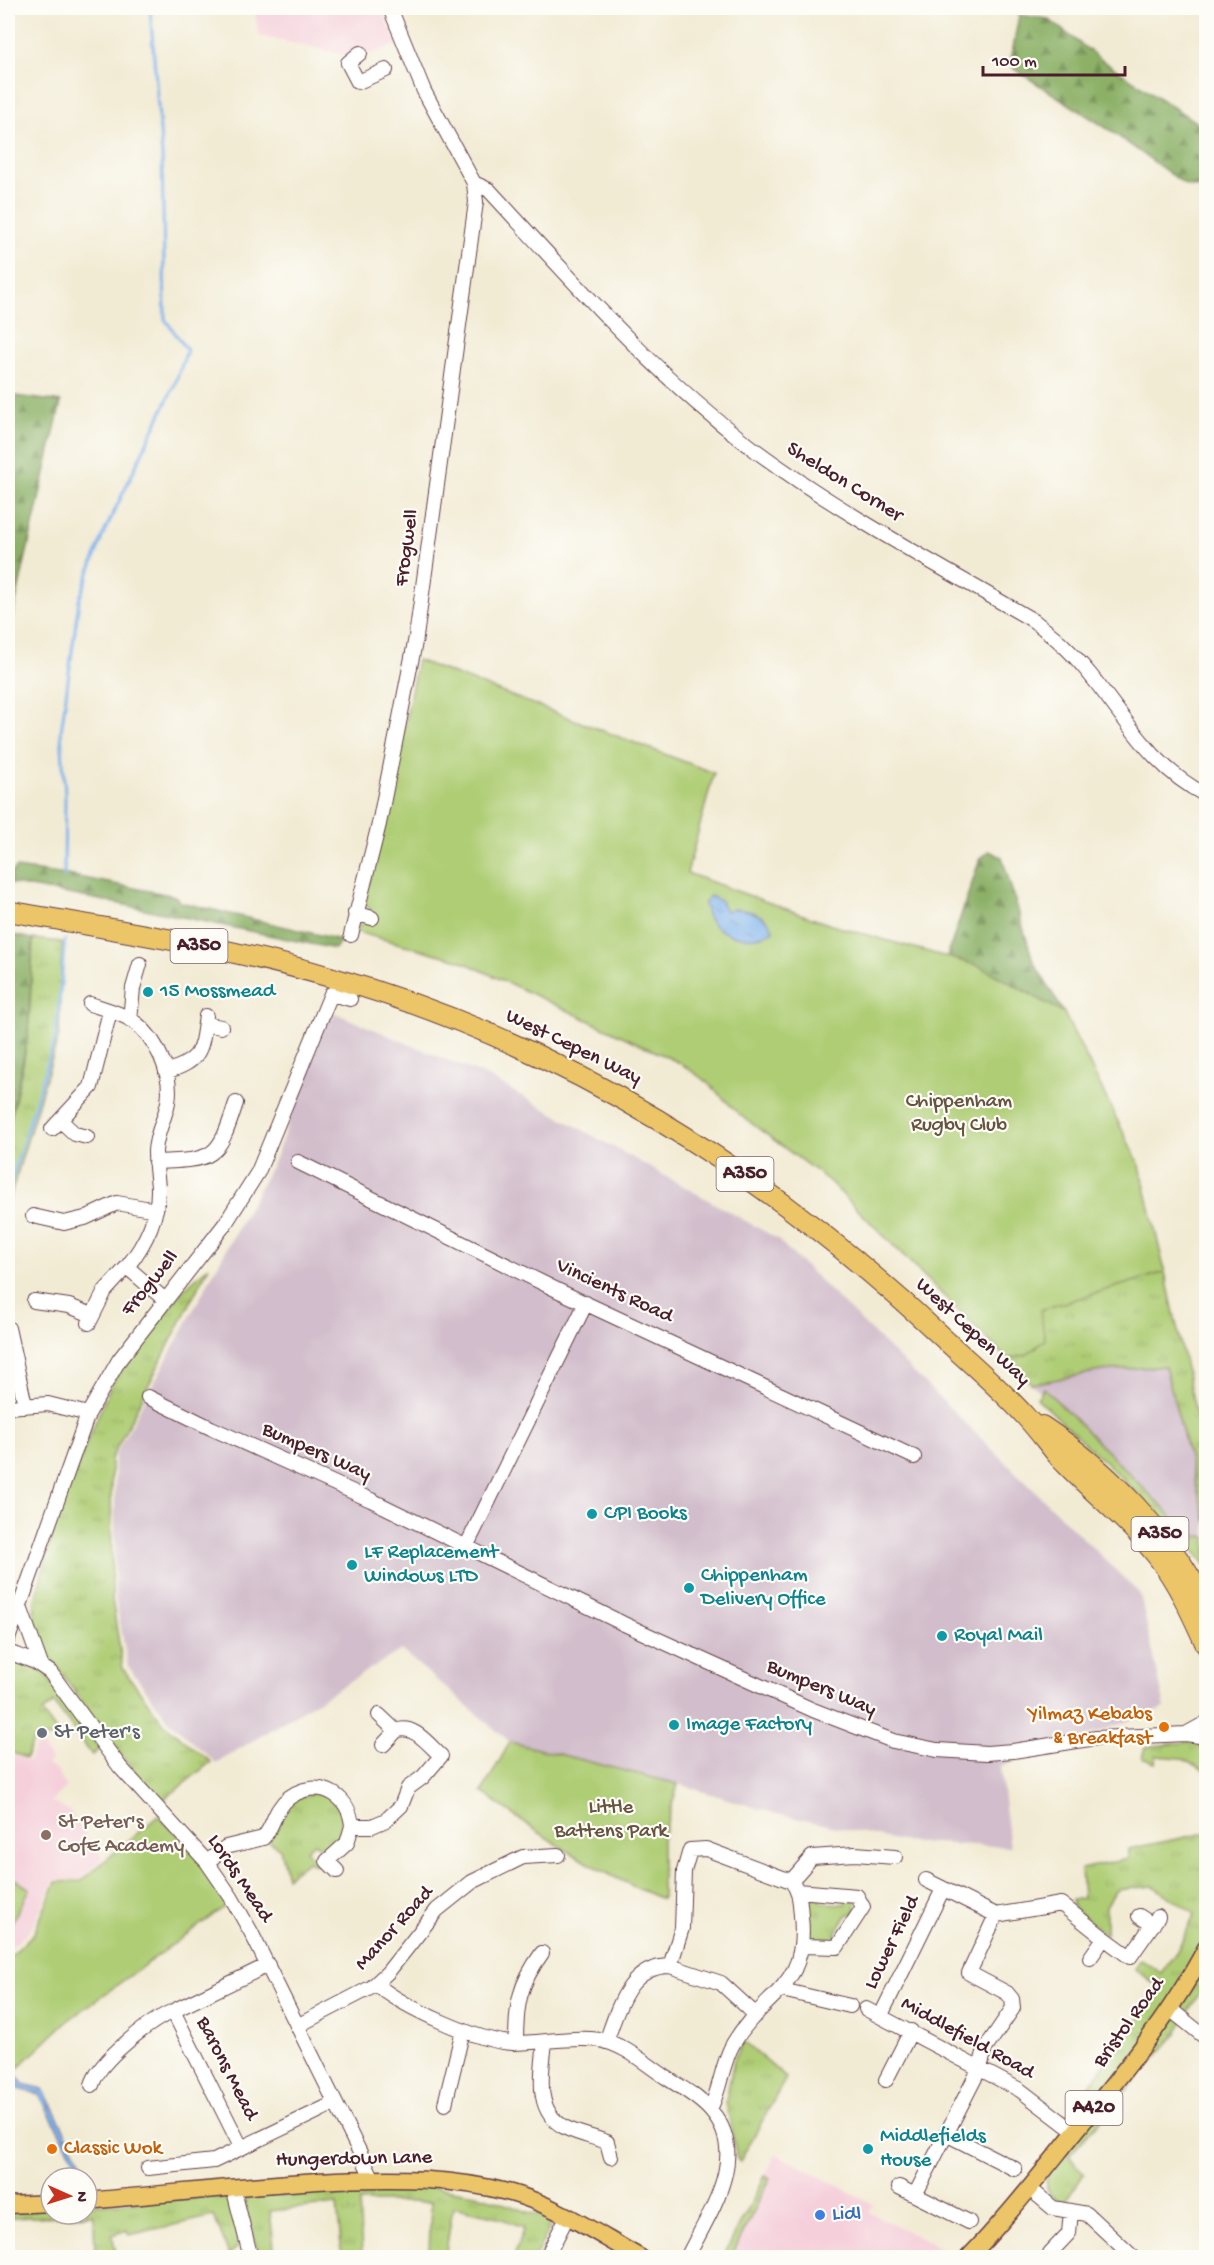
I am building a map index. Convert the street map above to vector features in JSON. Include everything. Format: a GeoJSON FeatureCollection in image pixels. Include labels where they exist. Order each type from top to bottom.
{"type":"FeatureCollection","features":[{"type":"Feature","properties":{"kind":"highway","name":"West Cepen Way"},"geometry":{"type":"LineString","coordinates":[[8,911],[242,954],[332,977],[479,1028],[574,1071],[688,1136],[792,1209],[895,1294],[1024,1415],[1060,1458],[1155,1554],[1178,1587],[1206,1645]]}},
{"type":"Feature","properties":{"kind":"highway","name":"West Cepen Way"},"geometry":{"type":"LineString","coordinates":[[1024,1415],[1072,1446],[1157,1530],[1187,1570],[1206,1605]]}},
{"type":"Feature","properties":{"kind":"main road","name":"Bristol Road"},"geometry":{"type":"LineString","coordinates":[[968,2258],[1075,2132],[1170,2009],[1206,1948]]}},
{"type":"Feature","properties":{"kind":"main road","name":"Hungerdown Lane"},"geometry":{"type":"LineString","coordinates":[[99,2200],[233,2187],[419,2178],[494,2188],[537,2201],[641,2258]]}},
{"type":"Feature","properties":{"kind":"main road"},"geometry":{"type":"LineString","coordinates":[[8,2205],[39,2204]]}},
{"type":"Feature","properties":{"kind":"street"},"geometry":{"type":"LineString","coordinates":[[390,8],[424,91],[474,183]]}},
{"type":"Feature","properties":{"kind":"street"},"geometry":{"type":"LineString","coordinates":[[360,53],[348,63],[358,82],[386,70]]}},
{"type":"Feature","properties":{"kind":"street","name":"Sheldon Corner"},"geometry":{"type":"LineString","coordinates":[[474,183],[489,190],[616,328],[673,382],[754,450],[811,489],[1034,621],[1064,645],[1156,759],[1179,779],[1206,795]]}},
{"type":"Feature","properties":{"kind":"street","name":"Frogwell"},"geometry":{"type":"LineString","coordinates":[[351,935],[354,913],[379,824],[416,638],[464,302],[476,201],[474,183]]}},
{"type":"Feature","properties":{"kind":"street"},"geometry":{"type":"LineString","coordinates":[[354,913],[372,918]]}},
{"type":"Feature","properties":{"kind":"street"},"geometry":{"type":"LineString","coordinates":[[130,1020],[133,988],[140,964]]}},
{"type":"Feature","properties":{"kind":"street","name":"Frogwell"},"geometry":{"type":"LineString","coordinates":[[8,1639],[88,1414],[119,1360],[225,1224],[258,1172],[325,991],[350,999]]}},
{"type":"Feature","properties":{"kind":"street"},"geometry":{"type":"LineString","coordinates":[[41,1298],[71,1306],[91,1319],[109,1286],[127,1267],[144,1241],[156,1210],[158,1189],[155,1162],[158,1135],[168,1103],[166,1072],[149,1039],[130,1020],[90,1004]]}},
{"type":"Feature","properties":{"kind":"street"},"geometry":{"type":"LineString","coordinates":[[87,1137],[57,1125],[91,1087],[110,1011]]}},
{"type":"Feature","properties":{"kind":"street"},"geometry":{"type":"LineString","coordinates":[[166,1072],[187,1064],[196,1057],[202,1046],[205,1020],[221,1027]]}},
{"type":"Feature","properties":{"kind":"street"},"geometry":{"type":"LineString","coordinates":[[155,1162],[190,1161],[209,1156],[221,1145],[234,1109],[218,1112]]}},
{"type":"Feature","properties":{"kind":"street","name":"Vincients Road"},"geometry":{"type":"LineString","coordinates":[[298,1162],[586,1303],[914,1457]]}},
{"type":"Feature","properties":{"kind":"street"},"geometry":{"type":"LineString","coordinates":[[42,1216],[64,1223],[76,1221],[120,1203],[156,1210]]}},
{"type":"Feature","properties":{"kind":"street"},"geometry":{"type":"LineString","coordinates":[[127,1267],[165,1300]]}},
{"type":"Feature","properties":{"kind":"street"},"geometry":{"type":"LineString","coordinates":[[466,1547],[586,1303]]}},
{"type":"Feature","properties":{"kind":"street"},"geometry":{"type":"LineString","coordinates":[[8,1328],[25,1405]]}},
{"type":"Feature","properties":{"kind":"street","name":"Bumpers Way"},"geometry":{"type":"LineString","coordinates":[[148,1397],[624,1624],[813,1710],[893,1741],[937,1750],[987,1753],[1015,1751],[1096,1738],[1186,1734],[1206,1737]]}},
{"type":"Feature","properties":{"kind":"street"},"geometry":{"type":"LineString","coordinates":[[8,1407],[61,1406],[88,1414]]}},
{"type":"Feature","properties":{"kind":"street"},"geometry":{"type":"LineString","coordinates":[[20,1607],[41,1665]]}},
{"type":"Feature","properties":{"kind":"street","name":"Lords Mead"},"geometry":{"type":"LineString","coordinates":[[8,1652],[41,1665],[51,1672],[120,1767],[207,1862],[231,1897],[268,1965],[373,2179]]}},
{"type":"Feature","properties":{"kind":"street"},"geometry":{"type":"LineString","coordinates":[[379,1715],[396,1731]]}},
{"type":"Feature","properties":{"kind":"street","name":"Bumpers Way"},"geometry":{"type":"LineString","coordinates":[[1186,1734],[1206,1723]]}},
{"type":"Feature","properties":{"kind":"street"},"geometry":{"type":"LineString","coordinates":[[352,1826],[372,1826],[386,1820],[401,1806],[408,1788],[445,1760],[412,1730],[396,1731],[383,1745]]}},
{"type":"Feature","properties":{"kind":"street"},"geometry":{"type":"LineString","coordinates":[[207,1862],[226,1847],[263,1838],[283,1803],[307,1789],[322,1789],[336,1795],[349,1811],[352,1826],[347,1843],[322,1856],[337,1871]]}},
{"type":"Feature","properties":{"kind":"street"},"geometry":{"type":"LineString","coordinates":[[670,1966],[681,1935],[686,1856],[693,1846],[795,1886],[857,1896],[863,1907],[838,1947],[803,1946]]}},
{"type":"Feature","properties":{"kind":"street"},"geometry":{"type":"LineString","coordinates":[[710,2109],[728,2054],[756,2015],[782,1990],[796,1968],[803,1946],[795,1886],[812,1857],[855,1854],[894,1857]]}},
{"type":"Feature","properties":{"kind":"street","name":"Manor Road"},"geometry":{"type":"LineString","coordinates":[[297,2026],[361,1995],[376,1984],[432,1916],[472,1882],[523,1857],[558,1856]]}},
{"type":"Feature","properties":{"kind":"street"},"geometry":{"type":"LineString","coordinates":[[926,1880],[996,1915],[1061,1904],[1130,1957],[1155,1921],[1139,1916]]}},
{"type":"Feature","properties":{"kind":"street","name":"Lower Field"},"geometry":{"type":"LineString","coordinates":[[881,2015],[943,1889]]}},
{"type":"Feature","properties":{"kind":"street"},"geometry":{"type":"LineString","coordinates":[[915,2195],[980,2068],[985,2049],[1013,2008],[1012,1998],[1007,1993],[969,1973],[996,1915]]}},
{"type":"Feature","properties":{"kind":"street"},"geometry":{"type":"LineString","coordinates":[[1090,1958],[1104,1938]]}},
{"type":"Feature","properties":{"kind":"street"},"geometry":{"type":"LineString","coordinates":[[516,2043],[520,1990],[542,1953]]}},
{"type":"Feature","properties":{"kind":"street","name":"Barons Mead"},"geometry":{"type":"LineString","coordinates":[[93,2085],[98,2072],[107,2061],[153,2021],[268,1965]]}},
{"type":"Feature","properties":{"kind":"street"},"geometry":{"type":"LineString","coordinates":[[606,2042],[622,1997],[630,1985],[648,1971],[670,1966],[721,1983],[756,2015]]}},
{"type":"Feature","properties":{"kind":"street"},"geometry":{"type":"LineString","coordinates":[[376,1984],[396,1998],[463,2030],[491,2040],[516,2043],[606,2042],[648,2066],[710,2109],[724,2133],[727,2146],[726,2173],[687,2258]]}},
{"type":"Feature","properties":{"kind":"street"},"geometry":{"type":"LineString","coordinates":[[782,1990],[849,2006]]}},
{"type":"Feature","properties":{"kind":"street","name":"Middlefield Road"},"geometry":{"type":"LineString","coordinates":[[866,2009],[1020,2090],[1075,2132]]}},
{"type":"Feature","properties":{"kind":"street"},"geometry":{"type":"LineString","coordinates":[[1170,2009],[1205,2035]]}},
{"type":"Feature","properties":{"kind":"street","name":"Barons Mead"},"geometry":{"type":"LineString","coordinates":[[173,2011],[241,2147]]}},
{"type":"Feature","properties":{"kind":"street"},"geometry":{"type":"LineString","coordinates":[[445,2104],[463,2030]]}},
{"type":"Feature","properties":{"kind":"street"},"geometry":{"type":"LineString","coordinates":[[886,2080],[911,2031]]}},
{"type":"Feature","properties":{"kind":"street"},"geometry":{"type":"LineString","coordinates":[[545,2042],[541,2084],[549,2113],[565,2127],[607,2142],[611,2157]]}},
{"type":"Feature","properties":{"kind":"street","name":"Barons Mead"},"geometry":{"type":"LineString","coordinates":[[148,2168],[211,2162],[335,2103]]}},
{"type":"Feature","properties":{"kind":"street"},"geometry":{"type":"LineString","coordinates":[[946,2134],[1015,2169]]}},
{"type":"Feature","properties":{"kind":"street"},"geometry":{"type":"LineString","coordinates":[[233,2187],[250,2257]]}},
{"type":"Feature","properties":{"kind":"street"},"geometry":{"type":"LineString","coordinates":[[899,2187],[969,2222]]}},
{"type":"Feature","properties":{"kind":"street"},"geometry":{"type":"LineString","coordinates":[[1029,2188],[1049,2205],[1090,2215],[1134,2258]]}},
{"type":"Feature","properties":{"kind":"street"},"geometry":{"type":"LineString","coordinates":[[1050,2253],[1069,2233],[1071,2211]]}},
{"type":"Feature","properties":{"kind":"street"},"geometry":{"type":"LineString","coordinates":[[546,2258],[567,2217]]}},
{"type":"Feature","properties":{"kind":"shaded area"},"geometry":{"type":"Polygon","coordinates":[[[254,8],[380,8],[398,45],[358,57],[259,36],[254,8]]]}},
{"type":"Feature","properties":{"kind":"shaded area"},"geometry":{"type":"Polygon","coordinates":[[[330,1011],[488,1077],[776,1238],[1140,1594],[1165,1708],[1000,1767],[1010,1847],[900,1841],[777,1814],[678,1784],[510,1742],[401,1650],[216,1763],[169,1721],[128,1666],[115,1596],[115,1455],[274,1161],[330,1011]]]}},
{"type":"Feature","properties":{"kind":"shaded area"},"geometry":{"type":"Polygon","coordinates":[[[1165,1366],[1206,1522],[1206,1537],[1191,1535],[1044,1389],[1041,1393],[1032,1384],[1101,1371],[1165,1366]]]}},
{"type":"Feature","properties":{"kind":"shaded area","name":"St Peter's CofE Academy"},"geometry":{"type":"Polygon","coordinates":[[[39,1739],[51,1760],[47,1765],[58,1772],[66,1787],[51,1802],[69,1811],[102,1858],[80,1879],[54,1880],[32,1928],[8,1950],[8,1753],[29,1761],[39,1739]]]}},
{"type":"Feature","properties":{"kind":"shaded area"},"geometry":{"type":"Polygon","coordinates":[[[776,2154],[873,2204],[869,2212],[955,2255],[953,2258],[723,2258],[776,2154]]]}},
{"type":"Feature","properties":{"kind":"green space"},"geometry":{"type":"Polygon","coordinates":[[[1019,15],[1048,19],[1099,58],[1206,129],[1206,189],[1186,185],[1108,129],[1014,69],[1011,60],[1019,15]]]}},
{"type":"Feature","properties":{"kind":"green space"},"geometry":{"type":"Polygon","coordinates":[[[8,395],[61,402],[8,636],[8,395]]]}},
{"type":"Feature","properties":{"kind":"green space","name":"Chippenham Rugby Club"},"geometry":{"type":"Polygon","coordinates":[[[417,660],[714,773],[687,873],[831,925],[979,966],[1064,1013],[1140,1166],[1165,1272],[1040,1310],[1045,1340],[1026,1355],[1007,1359],[829,1181],[739,1114],[707,1082],[680,1063],[459,960],[357,932],[358,925],[370,922],[372,913],[364,901],[389,809],[417,660]]]}},
{"type":"Feature","properties":{"kind":"green space"},"geometry":{"type":"Polygon","coordinates":[[[989,851],[1002,857],[1033,961],[1064,1013],[979,966],[947,957],[980,859],[989,851]]]}},
{"type":"Feature","properties":{"kind":"green space"},"geometry":{"type":"Polygon","coordinates":[[[16,868],[73,876],[175,896],[180,902],[341,940],[335,949],[8,883],[8,877],[16,868]]]}},
{"type":"Feature","properties":{"kind":"green space"},"geometry":{"type":"Polygon","coordinates":[[[8,934],[33,939],[28,1036],[8,1131],[8,934]]]}},
{"type":"Feature","properties":{"kind":"green space"},"geometry":{"type":"Polygon","coordinates":[[[33,939],[62,942],[59,1035],[8,1204],[8,1131],[24,1060],[30,1008],[33,939]]]}},
{"type":"Feature","properties":{"kind":"green space"},"geometry":{"type":"Polygon","coordinates":[[[209,1266],[111,1459],[112,1599],[123,1669],[164,1724],[211,1762],[161,1802],[128,1764],[52,1661],[42,1644],[34,1619],[35,1600],[59,1509],[112,1383],[184,1289],[209,1266]]]}},
{"type":"Feature","properties":{"kind":"green space"},"geometry":{"type":"Polygon","coordinates":[[[1165,1272],[1206,1460],[1206,1522],[1165,1366],[1101,1371],[1032,1384],[1007,1359],[1026,1355],[1039,1310],[1165,1272]]]}},
{"type":"Feature","properties":{"kind":"green space"},"geometry":{"type":"Polygon","coordinates":[[[1044,1388],[1190,1535],[1206,1537],[1206,1565],[1179,1533],[1037,1398],[1044,1388]]]}},
{"type":"Feature","properties":{"kind":"green space"},"geometry":{"type":"Polygon","coordinates":[[[8,1660],[43,1671],[100,1749],[92,1755],[54,1703],[42,1712],[61,1738],[35,1737],[26,1758],[8,1751],[8,1660]]]}},
{"type":"Feature","properties":{"kind":"green space"},"geometry":{"type":"Polygon","coordinates":[[[1206,1740],[1206,1771],[1181,1758],[1156,1756],[1155,1763],[1142,1758],[1145,1747],[1206,1740]]]}},
{"type":"Feature","properties":{"kind":"green space","name":"Little Battens Park"},"geometry":{"type":"Polygon","coordinates":[[[510,1742],[678,1784],[662,1840],[662,1899],[614,1877],[569,1852],[482,1792],[510,1742]]]}},
{"type":"Feature","properties":{"kind":"green space"},"geometry":{"type":"Polygon","coordinates":[[[317,1791],[338,1803],[345,1816],[345,1829],[328,1852],[314,1843],[306,1850],[317,1863],[314,1865],[308,1861],[287,1877],[280,1849],[269,1841],[291,1801],[317,1791]]]}},
{"type":"Feature","properties":{"kind":"green space"},"geometry":{"type":"Polygon","coordinates":[[[158,1816],[207,1864],[226,1906],[66,2022],[18,2068],[8,2056],[8,1959],[34,1933],[56,1882],[81,1881],[158,1816]]]}},
{"type":"Feature","properties":{"kind":"green space"},"geometry":{"type":"Polygon","coordinates":[[[1206,1833],[1206,1981],[1177,2033],[1069,2156],[1084,2174],[1065,2202],[1056,2199],[1047,2190],[1047,2176],[1060,2156],[1088,2123],[1071,2111],[1160,1988],[1134,1968],[1140,1959],[1161,1973],[1177,1951],[1195,1914],[1153,1886],[1116,1890],[1106,1906],[1106,1935],[1073,1907],[1072,1900],[1083,1898],[1081,1869],[1128,1859],[1128,1849],[1206,1833]]]}},
{"type":"Feature","properties":{"kind":"green space"},"geometry":{"type":"Polygon","coordinates":[[[8,1875],[30,1889],[8,1929],[8,1875]]]}},
{"type":"Feature","properties":{"kind":"green space"},"geometry":{"type":"Polygon","coordinates":[[[820,1896],[822,1903],[846,1904],[846,1897],[857,1900],[855,1913],[847,1915],[835,1935],[838,1941],[811,1942],[807,1900],[808,1897],[820,1896]]]}},
{"type":"Feature","properties":{"kind":"green space"},"geometry":{"type":"Polygon","coordinates":[[[744,2042],[786,2078],[740,2161],[737,2159],[726,2101],[734,2059],[744,2042]]]}},
{"type":"Feature","properties":{"kind":"green space"},"geometry":{"type":"Polygon","coordinates":[[[765,2176],[770,2179],[731,2257],[723,2257],[765,2176]]]}},
{"type":"Feature","properties":{"kind":"green space"},"geometry":{"type":"Polygon","coordinates":[[[426,2186],[476,2194],[546,2218],[550,2227],[535,2257],[514,2257],[524,2227],[494,2216],[453,2207],[445,2257],[429,2254],[431,2202],[359,2202],[362,2253],[342,2255],[337,2204],[270,2211],[275,2257],[260,2257],[245,2208],[245,2200],[254,2193],[279,2190],[280,2196],[333,2188],[426,2186]]]}},
{"type":"Feature","properties":{"kind":"green space"},"geometry":{"type":"Polygon","coordinates":[[[225,2196],[238,2226],[239,2246],[229,2255],[214,2216],[129,2235],[127,2230],[112,2235],[117,2257],[95,2257],[94,2226],[99,2226],[99,2204],[225,2196]]]}},
{"type":"Feature","properties":{"kind":"green space"},"geometry":{"type":"Polygon","coordinates":[[[39,2209],[39,2217],[10,2218],[11,2212],[39,2209]]]}},
{"type":"Feature","properties":{"kind":"water"},"geometry":{"type":"Polygon","coordinates":[[[710,896],[721,901],[726,911],[746,910],[761,916],[773,931],[757,937],[740,937],[724,932],[711,922],[707,915],[704,904],[710,896]]]}},
{"type":"Feature","properties":{"kind":"water"},"geometry":{"type":"Polygon","coordinates":[[[8,2064],[23,2084],[43,2089],[83,2166],[78,2166],[39,2094],[19,2089],[8,2073],[8,2064]]]}},
{"type":"Feature","properties":{"kind":"waterway"},"geometry":{"type":"LineString","coordinates":[[64,876],[65,793],[61,732],[79,600],[103,535],[175,384],[187,350],[165,319],[162,156],[150,8]]}},
{"type":"Feature","properties":{"kind":"waterway"},"geometry":{"type":"LineString","coordinates":[[8,1191],[56,1036],[65,940]]}},
{"type":"Feature","properties":{"kind":"place","name":"15 Mossmead"},"geometry":{"type":"Point","coordinates":[148,992]}},
{"type":"Feature","properties":{"kind":"place","name":"CPI Books"},"geometry":{"type":"Point","coordinates":[592,1514]}},
{"type":"Feature","properties":{"kind":"place","name":"LF Replacement Windows LTD"},"geometry":{"type":"Point","coordinates":[352,1565]}},
{"type":"Feature","properties":{"kind":"place","name":"Chippenham Delivery Office"},"geometry":{"type":"Point","coordinates":[689,1588]}},
{"type":"Feature","properties":{"kind":"place","name":"Royal Mail"},"geometry":{"type":"Point","coordinates":[942,1636]}},
{"type":"Feature","properties":{"kind":"place","name":"Image Factory"},"geometry":{"type":"Point","coordinates":[674,1725]}},
{"type":"Feature","properties":{"kind":"place","name":"Yilmaz Kebabs & Breakfast"},"geometry":{"type":"Point","coordinates":[1164,1727]}},
{"type":"Feature","properties":{"kind":"place","name":"St Peter's"},"geometry":{"type":"Point","coordinates":[42,1733]}},
{"type":"Feature","properties":{"kind":"place","name":"St Peter's CofE Academy"},"geometry":{"type":"Point","coordinates":[46,1835]}},
{"type":"Feature","properties":{"kind":"place","name":"Classic Wok"},"geometry":{"type":"Point","coordinates":[52,2149]}},
{"type":"Feature","properties":{"kind":"place","name":"Middlefields House"},"geometry":{"type":"Point","coordinates":[868,2149]}},
{"type":"Feature","properties":{"kind":"place","name":"Lidl"},"geometry":{"type":"Point","coordinates":[820,2215]}}]}
